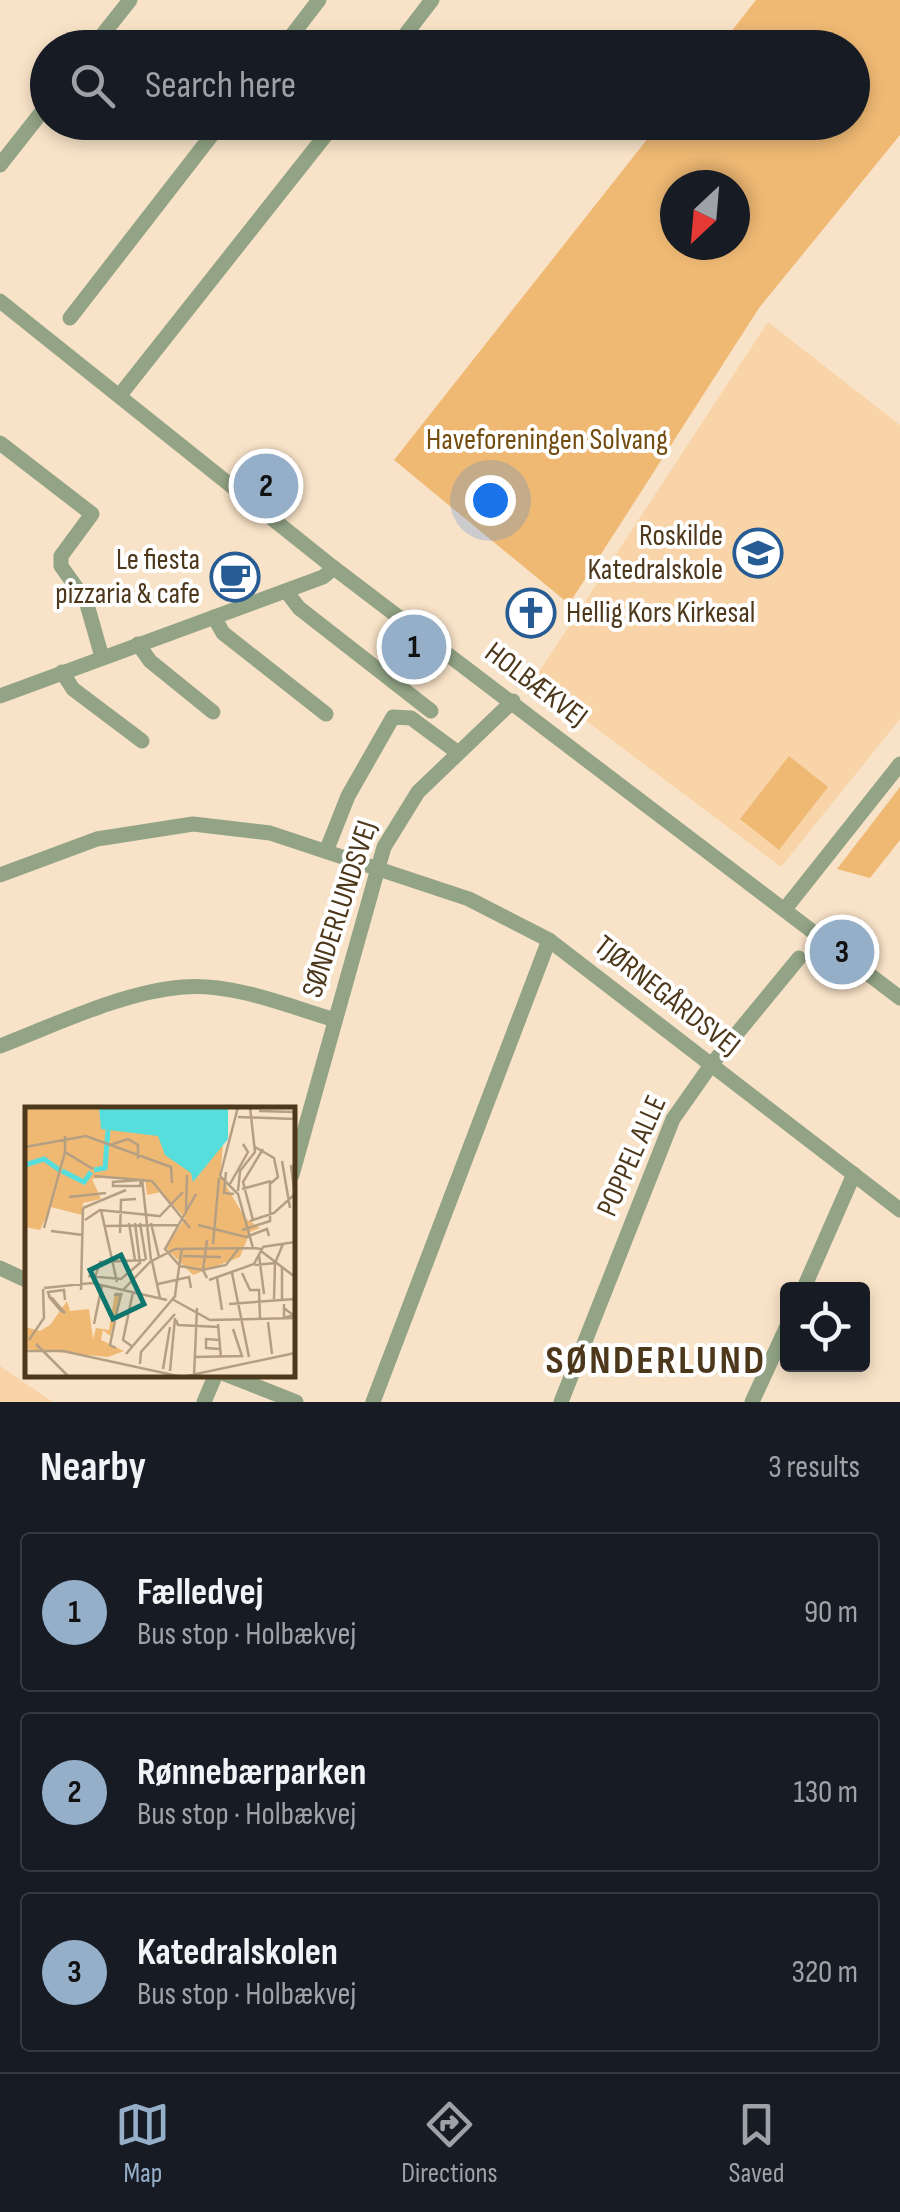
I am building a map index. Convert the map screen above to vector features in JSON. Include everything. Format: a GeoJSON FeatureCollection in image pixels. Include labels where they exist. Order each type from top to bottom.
{"type":"FeatureCollection","features":[{"type":"Feature","properties":{"kind":"street"},"geometry":{"type":"LineString","coordinates":[[106,30],[130,0]]}},
{"type":"Feature","properties":{"kind":"street"},"geometry":{"type":"LineString","coordinates":[[296,30],[320,0]]}},
{"type":"Feature","properties":{"kind":"street"},"geometry":{"type":"LineString","coordinates":[[409,30],[432,0]]}},
{"type":"Feature","properties":{"kind":"street"},"geometry":{"type":"LineString","coordinates":[[0,164],[30,126]]}},
{"type":"Feature","properties":{"kind":"street"},"geometry":{"type":"LineString","coordinates":[[70,318],[208,140]]}},
{"type":"Feature","properties":{"kind":"street"},"geometry":{"type":"LineString","coordinates":[[120,395],[322,140]]}},
{"type":"Feature","properties":{"kind":"street","name":"HOLBÆKVEJ"},"geometry":{"type":"LineString","coordinates":[[0,302],[334,568],[900,998]]}},
{"type":"Feature","properties":{"kind":"street"},"geometry":{"type":"LineString","coordinates":[[0,443],[92,514],[61,556],[61,566],[86,601],[102,658]]}},
{"type":"Feature","properties":{"kind":"street"},"geometry":{"type":"LineString","coordinates":[[0,696],[323,578],[334,568]]}},
{"type":"Feature","properties":{"kind":"street"},"geometry":{"type":"LineString","coordinates":[[286,591],[299,608],[430,710]]}},
{"type":"Feature","properties":{"kind":"street"},"geometry":{"type":"LineString","coordinates":[[214,617],[224,633],[326,714]]}},
{"type":"Feature","properties":{"kind":"street"},"geometry":{"type":"LineString","coordinates":[[138,644],[150,661],[212,712]]}},
{"type":"Feature","properties":{"kind":"street"},"geometry":{"type":"LineString","coordinates":[[62,672],[73,689],[142,741]]}},
{"type":"Feature","properties":{"kind":"street","name":"SØNDERLUNDSVEJ"},"geometry":{"type":"LineString","coordinates":[[295,1162],[377,866],[402,814],[457,752],[512,701]]}},
{"type":"Feature","properties":{"kind":"street"},"geometry":{"type":"LineString","coordinates":[[327,849],[344,805],[393,717],[410,718],[457,752]]}},
{"type":"Feature","properties":{"kind":"street"},"geometry":{"type":"LineString","coordinates":[[785,909],[900,764]]}},
{"type":"Feature","properties":{"kind":"street","name":"TJØRNEGÅRDSVEJ"},"geometry":{"type":"LineString","coordinates":[[0,875],[97,839],[193,824],[270,833],[469,899],[549,940],[900,1210]]}},
{"type":"Feature","properties":{"kind":"street"},"geometry":{"type":"LineString","coordinates":[[372,1402],[549,940]]}},
{"type":"Feature","properties":{"kind":"street","name":"POPPEL ALLE"},"geometry":{"type":"LineString","coordinates":[[561,1402],[673,1119],[710,1065],[799,958]]}},
{"type":"Feature","properties":{"kind":"street"},"geometry":{"type":"LineString","coordinates":[[0,1046],[152,992],[185,986],[254,996],[332,1020]]}},
{"type":"Feature","properties":{"kind":"street"},"geometry":{"type":"LineString","coordinates":[[807,1282],[854,1174]]}},
{"type":"Feature","properties":{"kind":"street"},"geometry":{"type":"LineString","coordinates":[[0,1268],[25,1280]]}},
{"type":"Feature","properties":{"kind":"street"},"geometry":{"type":"LineString","coordinates":[[752,1402],[780,1341]]}},
{"type":"Feature","properties":{"kind":"street"},"geometry":{"type":"LineString","coordinates":[[204,1402],[215,1377]]}},
{"type":"Feature","properties":{"kind":"street"},"geometry":{"type":"LineString","coordinates":[[233,1377],[296,1402]]}},
{"type":"Feature","properties":{"kind":"shaded area","name":"Roskilde Katedralskole"},"geometry":{"type":"Polygon","coordinates":[[[768,322],[900,425],[900,719],[781,867],[533,681],[768,322]]]}},
{"type":"Feature","properties":{"kind":"shaded area"},"geometry":{"type":"Polygon","coordinates":[[[0,1366],[53,1402],[0,1402],[0,1366]]]}},
{"type":"Feature","properties":{"kind":"green space","name":"Haveforeningen Solvang"},"geometry":{"type":"Polygon","coordinates":[[[756,0],[900,0],[900,135],[759,308],[569,604],[394,460],[647,140],[870,140],[870,30],[732,30],[756,0]]]}},
{"type":"Feature","properties":{"kind":"green space"},"geometry":{"type":"Polygon","coordinates":[[[789,756],[828,787],[779,850],[740,819],[789,756]]]}},
{"type":"Feature","properties":{"kind":"green space"},"geometry":{"type":"Polygon","coordinates":[[[900,787],[900,840],[870,878],[837,869],[900,787]]]}},
{"type":"Feature","properties":{"kind":"place","name":"Rønnebærparken"},"geometry":{"type":"Point","coordinates":[266,486]}},
{"type":"Feature","properties":{"kind":"place","name":"Roskilde Katedralskole"},"geometry":{"type":"Point","coordinates":[758,553]}},
{"type":"Feature","properties":{"kind":"place","name":"Le fiesta pizzaria & cafe"},"geometry":{"type":"Point","coordinates":[235,577]}},
{"type":"Feature","properties":{"kind":"place","name":"Hellig Kors Kirkesal"},"geometry":{"type":"Point","coordinates":[531,613]}},
{"type":"Feature","properties":{"kind":"place","name":"Fælledvej"},"geometry":{"type":"Point","coordinates":[414,647]}},
{"type":"Feature","properties":{"kind":"place","name":"Katedralskolen"},"geometry":{"type":"Point","coordinates":[842,952]}},
{"type":"Feature","properties":{"kind":"district","name":"SØNDERLUND"},"geometry":{"type":"Point","coordinates":[656,1361]}}]}
